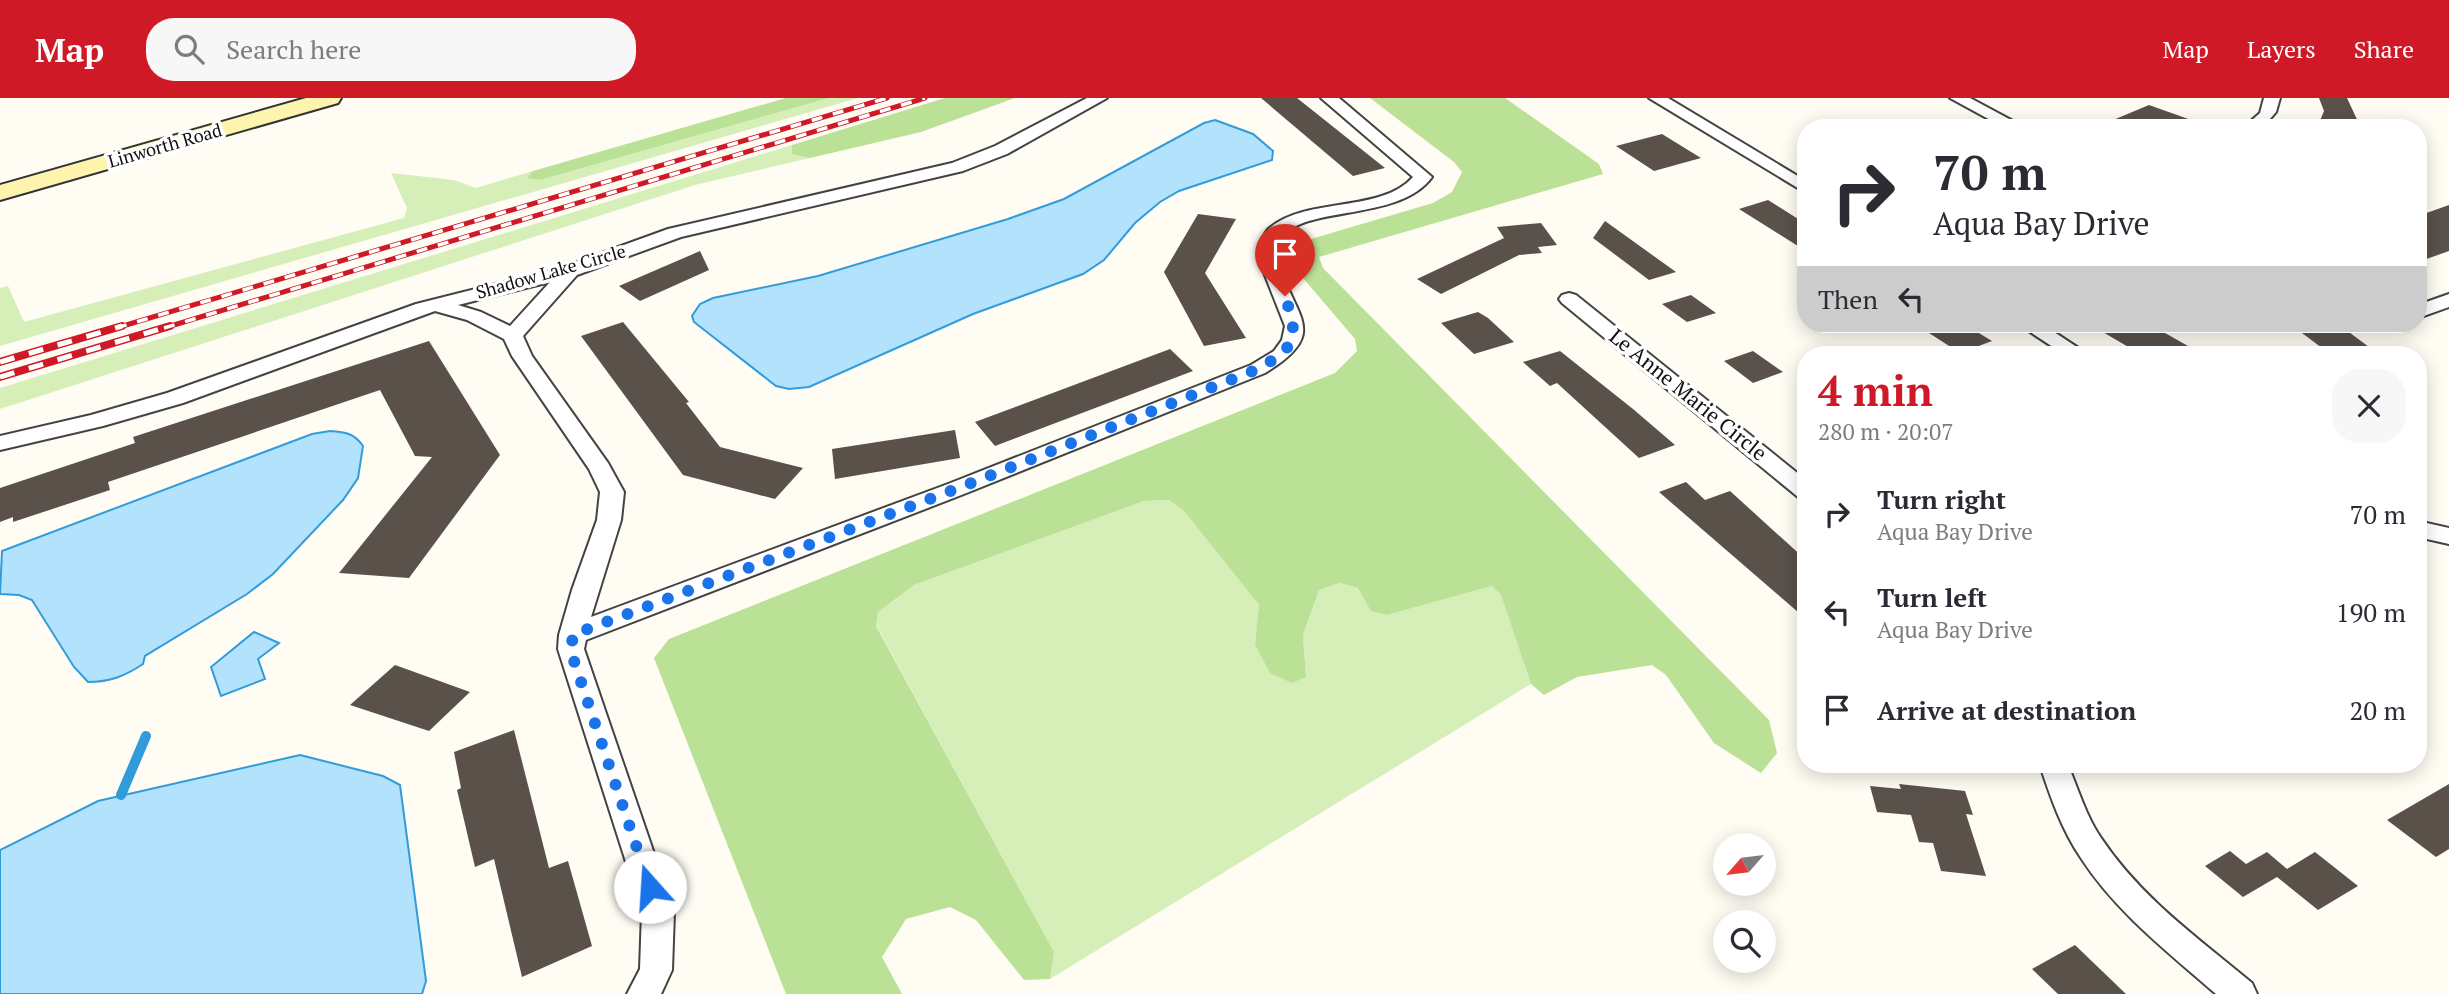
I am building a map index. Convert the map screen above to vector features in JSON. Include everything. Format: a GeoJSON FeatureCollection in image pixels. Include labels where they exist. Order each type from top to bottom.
{"type":"FeatureCollection","features":[{"type":"Feature","properties":{"kind":"main road","name":"Linworth Road"},"geometry":{"type":"LineString","coordinates":[[0,193],[330,98]]}},
{"type":"Feature","properties":{"kind":"street","name":"Shadow Lake Circle"},"geometry":{"type":"LineString","coordinates":[[0,443],[95,421],[175,398],[368,326],[436,305],[570,271],[675,233],[957,167],[1001,150],[1099,98]]}},
{"type":"Feature","properties":{"kind":"street"},"geometry":{"type":"LineString","coordinates":[[572,635],[956,489],[1258,369],[1282,355],[1292,341],[1295,326],[1271,265],[1268,245],[1277,230],[1299,221],[1400,194],[1420,183],[1423,177],[1329,98]]}},
{"type":"Feature","properties":{"kind":"street"},"geometry":{"type":"LineString","coordinates":[[1657,98],[1797,183]]}},
{"type":"Feature","properties":{"kind":"street"},"geometry":{"type":"LineString","coordinates":[[1958,98],[2000,119]]}},
{"type":"Feature","properties":{"kind":"street"},"geometry":{"type":"LineString","coordinates":[[2265,119],[2272,98]]}},
{"type":"Feature","properties":{"kind":"street"},"geometry":{"type":"LineString","coordinates":[[513,335],[570,271]]}},
{"type":"Feature","properties":{"kind":"street","name":"Le Anne Marie Circle"},"geometry":{"type":"LineString","coordinates":[[1569,299],[1797,485]]}},
{"type":"Feature","properties":{"kind":"street"},"geometry":{"type":"LineString","coordinates":[[2427,309],[2449,300]]}},
{"type":"Feature","properties":{"kind":"street"},"geometry":{"type":"LineString","coordinates":[[436,305],[474,316],[513,335],[522,356],[600,468],[612,492],[609,520],[597,550],[572,635],[573,658],[658,912],[656,970],[644,994]]}},
{"type":"Feature","properties":{"kind":"street"},"geometry":{"type":"LineString","coordinates":[[2043,333],[2064,346]]}},
{"type":"Feature","properties":{"kind":"street"},"geometry":{"type":"LineString","coordinates":[[2427,531],[2449,536]]}},
{"type":"Feature","properties":{"kind":"street"},"geometry":{"type":"LineString","coordinates":[[2057,773],[2075,818],[2091,848],[2117,881],[2141,906],[2240,994]]}},
{"type":"Feature","properties":{"kind":"green space"},"geometry":{"type":"Polygon","coordinates":[[[786,98],[829,98],[540,180],[527,178],[533,171],[786,98]]]}},
{"type":"Feature","properties":{"kind":"green space"},"geometry":{"type":"Polygon","coordinates":[[[829,98],[858,98],[0,346],[0,288],[8,286],[24,322],[404,218],[407,208],[391,173],[454,180],[476,188],[533,171],[528,177],[540,180],[829,98]]]}},
{"type":"Feature","properties":{"kind":"green space"},"geometry":{"type":"Polygon","coordinates":[[[945,98],[1015,98],[921,132],[810,158],[792,154],[792,145],[945,98]]]}},
{"type":"Feature","properties":{"kind":"green space"},"geometry":{"type":"Polygon","coordinates":[[[1370,98],[1505,98],[1599,164],[1603,174],[1319,257],[1323,268],[1769,720],[1777,753],[1761,773],[1714,743],[1666,675],[1652,665],[1577,677],[1544,695],[1531,684],[1501,595],[1492,586],[1387,615],[1371,611],[1358,588],[1340,583],[1319,590],[1303,635],[1306,677],[1292,683],[1270,673],[1255,644],[1259,605],[1184,511],[1169,500],[1144,501],[914,585],[878,612],[876,626],[1054,952],[1050,979],[1024,980],[976,920],[950,907],[906,919],[882,957],[902,994],[786,994],[654,658],[669,639],[1335,373],[1357,351],[1355,339],[1292,265],[1292,248],[1301,242],[1433,203],[1452,192],[1462,172],[1454,162],[1370,98]]]}},
{"type":"Feature","properties":{"kind":"green space"},"geometry":{"type":"Polygon","coordinates":[[[792,145],[792,154],[810,158],[695,185],[0,409],[0,388],[792,145]]]}},
{"type":"Feature","properties":{"kind":"green space"},"geometry":{"type":"Polygon","coordinates":[[[1169,500],[1184,511],[1259,605],[1255,644],[1306,677],[1303,635],[1319,590],[1340,583],[1358,588],[1371,610],[1387,615],[1492,586],[1501,595],[1531,684],[1050,979],[1054,952],[876,625],[878,612],[914,585],[1144,501],[1169,500]]]}},
{"type":"Feature","properties":{"kind":"water"},"geometry":{"type":"Polygon","coordinates":[[[1215,120],[1253,134],[1273,151],[1272,160],[1179,191],[1160,202],[1135,223],[1104,260],[1083,274],[973,314],[809,387],[789,389],[776,386],[694,322],[692,316],[700,304],[713,298],[818,276],[1008,219],[1064,199],[1204,123],[1215,120]]]}},
{"type":"Feature","properties":{"kind":"water"},"geometry":{"type":"Polygon","coordinates":[[[330,431],[349,434],[363,446],[358,478],[343,500],[273,574],[247,594],[145,656],[143,664],[130,672],[117,678],[88,682],[74,667],[32,600],[19,595],[0,594],[2,551],[312,434],[330,431]]]}},
{"type":"Feature","properties":{"kind":"water"},"geometry":{"type":"Polygon","coordinates":[[[254,632],[279,643],[258,659],[265,679],[221,696],[211,667],[254,632]]]}},
{"type":"Feature","properties":{"kind":"water"},"geometry":{"type":"Polygon","coordinates":[[[300,755],[383,776],[400,785],[426,981],[422,994],[0,994],[0,850],[98,801],[300,755]]]}},
{"type":"Feature","properties":{"kind":"building"},"geometry":{"type":"Polygon","coordinates":[[[1261,98],[1297,98],[1385,168],[1353,176],[1261,98]]]}},
{"type":"Feature","properties":{"kind":"building"},"geometry":{"type":"Polygon","coordinates":[[[2319,98],[2347,98],[2357,119],[2321,119],[2324,111],[2319,98]]]}},
{"type":"Feature","properties":{"kind":"building"},"geometry":{"type":"Polygon","coordinates":[[[2149,105],[2188,119],[2116,119],[2149,105]]]}},
{"type":"Feature","properties":{"kind":"building"},"geometry":{"type":"Polygon","coordinates":[[[1662,134],[1701,158],[1654,171],[1616,146],[1662,134]]]}},
{"type":"Feature","properties":{"kind":"building"},"geometry":{"type":"Polygon","coordinates":[[[1768,200],[1797,218],[1797,245],[1739,209],[1768,200]]]}},
{"type":"Feature","properties":{"kind":"building"},"geometry":{"type":"Polygon","coordinates":[[[2449,205],[2449,251],[2427,259],[2427,213],[2449,205]]]}},
{"type":"Feature","properties":{"kind":"building"},"geometry":{"type":"Polygon","coordinates":[[[1198,214],[1236,219],[1205,273],[1246,338],[1204,346],[1164,272],[1198,214]]]}},
{"type":"Feature","properties":{"kind":"building"},"geometry":{"type":"Polygon","coordinates":[[[1605,221],[1676,272],[1649,280],[1593,238],[1605,221]]]}},
{"type":"Feature","properties":{"kind":"building"},"geometry":{"type":"Polygon","coordinates":[[[1541,223],[1557,245],[1538,247],[1542,253],[1519,255],[1441,294],[1417,279],[1504,238],[1497,227],[1541,223]]]}},
{"type":"Feature","properties":{"kind":"building"},"geometry":{"type":"Polygon","coordinates":[[[700,251],[709,270],[640,301],[619,286],[700,251]]]}},
{"type":"Feature","properties":{"kind":"building"},"geometry":{"type":"Polygon","coordinates":[[[1691,295],[1716,313],[1687,322],[1662,304],[1691,295]]]}},
{"type":"Feature","properties":{"kind":"building"},"geometry":{"type":"Polygon","coordinates":[[[1478,312],[1514,342],[1474,354],[1441,323],[1478,312]]]}},
{"type":"Feature","properties":{"kind":"building"},"geometry":{"type":"Polygon","coordinates":[[[623,322],[689,402],[686,403],[720,447],[803,468],[775,499],[683,475],[581,336],[623,322]]]}},
{"type":"Feature","properties":{"kind":"building"},"geometry":{"type":"Polygon","coordinates":[[[1929,333],[1979,333],[1992,341],[1979,346],[1949,346],[1929,333]]]}},
{"type":"Feature","properties":{"kind":"building"},"geometry":{"type":"Polygon","coordinates":[[[2104,333],[2165,333],[2188,346],[2127,346],[2104,333]]]}},
{"type":"Feature","properties":{"kind":"building"},"geometry":{"type":"Polygon","coordinates":[[[2302,333],[2350,333],[2368,346],[2319,346],[2302,333]]]}},
{"type":"Feature","properties":{"kind":"building"},"geometry":{"type":"Polygon","coordinates":[[[429,341],[500,455],[409,578],[339,573],[432,457],[415,456],[380,390],[108,482],[110,490],[13,522],[13,517],[0,522],[0,488],[135,443],[133,437],[429,341]]]}},
{"type":"Feature","properties":{"kind":"building"},"geometry":{"type":"Polygon","coordinates":[[[1170,349],[1193,371],[995,446],[975,422],[1170,349]]]}},
{"type":"Feature","properties":{"kind":"building"},"geometry":{"type":"Polygon","coordinates":[[[1560,351],[1675,445],[1639,458],[1557,383],[1550,386],[1523,362],[1560,351]]]}},
{"type":"Feature","properties":{"kind":"building"},"geometry":{"type":"Polygon","coordinates":[[[1753,351],[1783,372],[1753,383],[1724,361],[1753,351]]]}},
{"type":"Feature","properties":{"kind":"building"},"geometry":{"type":"Polygon","coordinates":[[[955,430],[960,458],[835,479],[832,449],[955,430]]]}},
{"type":"Feature","properties":{"kind":"building"},"geometry":{"type":"Polygon","coordinates":[[[1686,482],[1705,500],[1730,491],[1797,552],[1797,611],[1659,492],[1686,482]]]}},
{"type":"Feature","properties":{"kind":"building"},"geometry":{"type":"Polygon","coordinates":[[[395,665],[470,692],[429,731],[350,705],[395,665]]]}},
{"type":"Feature","properties":{"kind":"building"},"geometry":{"type":"Polygon","coordinates":[[[514,730],[549,868],[568,861],[592,946],[522,977],[494,859],[475,867],[457,790],[461,788],[454,752],[514,730]]]}},
{"type":"Feature","properties":{"kind":"building"},"geometry":{"type":"Polygon","coordinates":[[[1899,784],[1965,791],[1973,815],[1966,814],[1986,876],[1941,871],[1933,843],[1919,842],[1911,815],[1877,812],[1870,786],[1901,789],[1899,784]]]}},
{"type":"Feature","properties":{"kind":"building"},"geometry":{"type":"Polygon","coordinates":[[[2449,784],[2449,849],[2436,857],[2387,820],[2449,784]]]}},
{"type":"Feature","properties":{"kind":"building"},"geometry":{"type":"Polygon","coordinates":[[[2230,851],[2246,864],[2267,852],[2287,869],[2315,852],[2358,886],[2318,910],[2277,877],[2243,897],[2205,866],[2230,851]]]}},
{"type":"Feature","properties":{"kind":"building"},"geometry":{"type":"Polygon","coordinates":[[[2075,945],[2126,994],[2058,994],[2032,969],[2075,945]]]}},
{"type":"Feature","properties":{"kind":"waterway"},"geometry":{"type":"LineString","coordinates":[[121,795],[146,736]]}},
{"type":"Feature","properties":{"kind":"railway"},"geometry":{"type":"LineString","coordinates":[[116,328],[887,98]]}},
{"type":"Feature","properties":{"kind":"railway"},"geometry":{"type":"LineString","coordinates":[[164,328],[925,98]]}},
{"type":"Feature","properties":{"kind":"railway"},"geometry":{"type":"LineString","coordinates":[[0,362],[122,326]]}},
{"type":"Feature","properties":{"kind":"railway"},"geometry":{"type":"LineString","coordinates":[[0,377],[170,326]]}},
{"type":"Feature","properties":{"kind":"route"},"geometry":{"type":"LineString","coordinates":[[650,887],[573,658],[570,641],[572,635],[956,489],[1258,369],[1282,355],[1292,341],[1295,326],[1285,296]]}}]}
